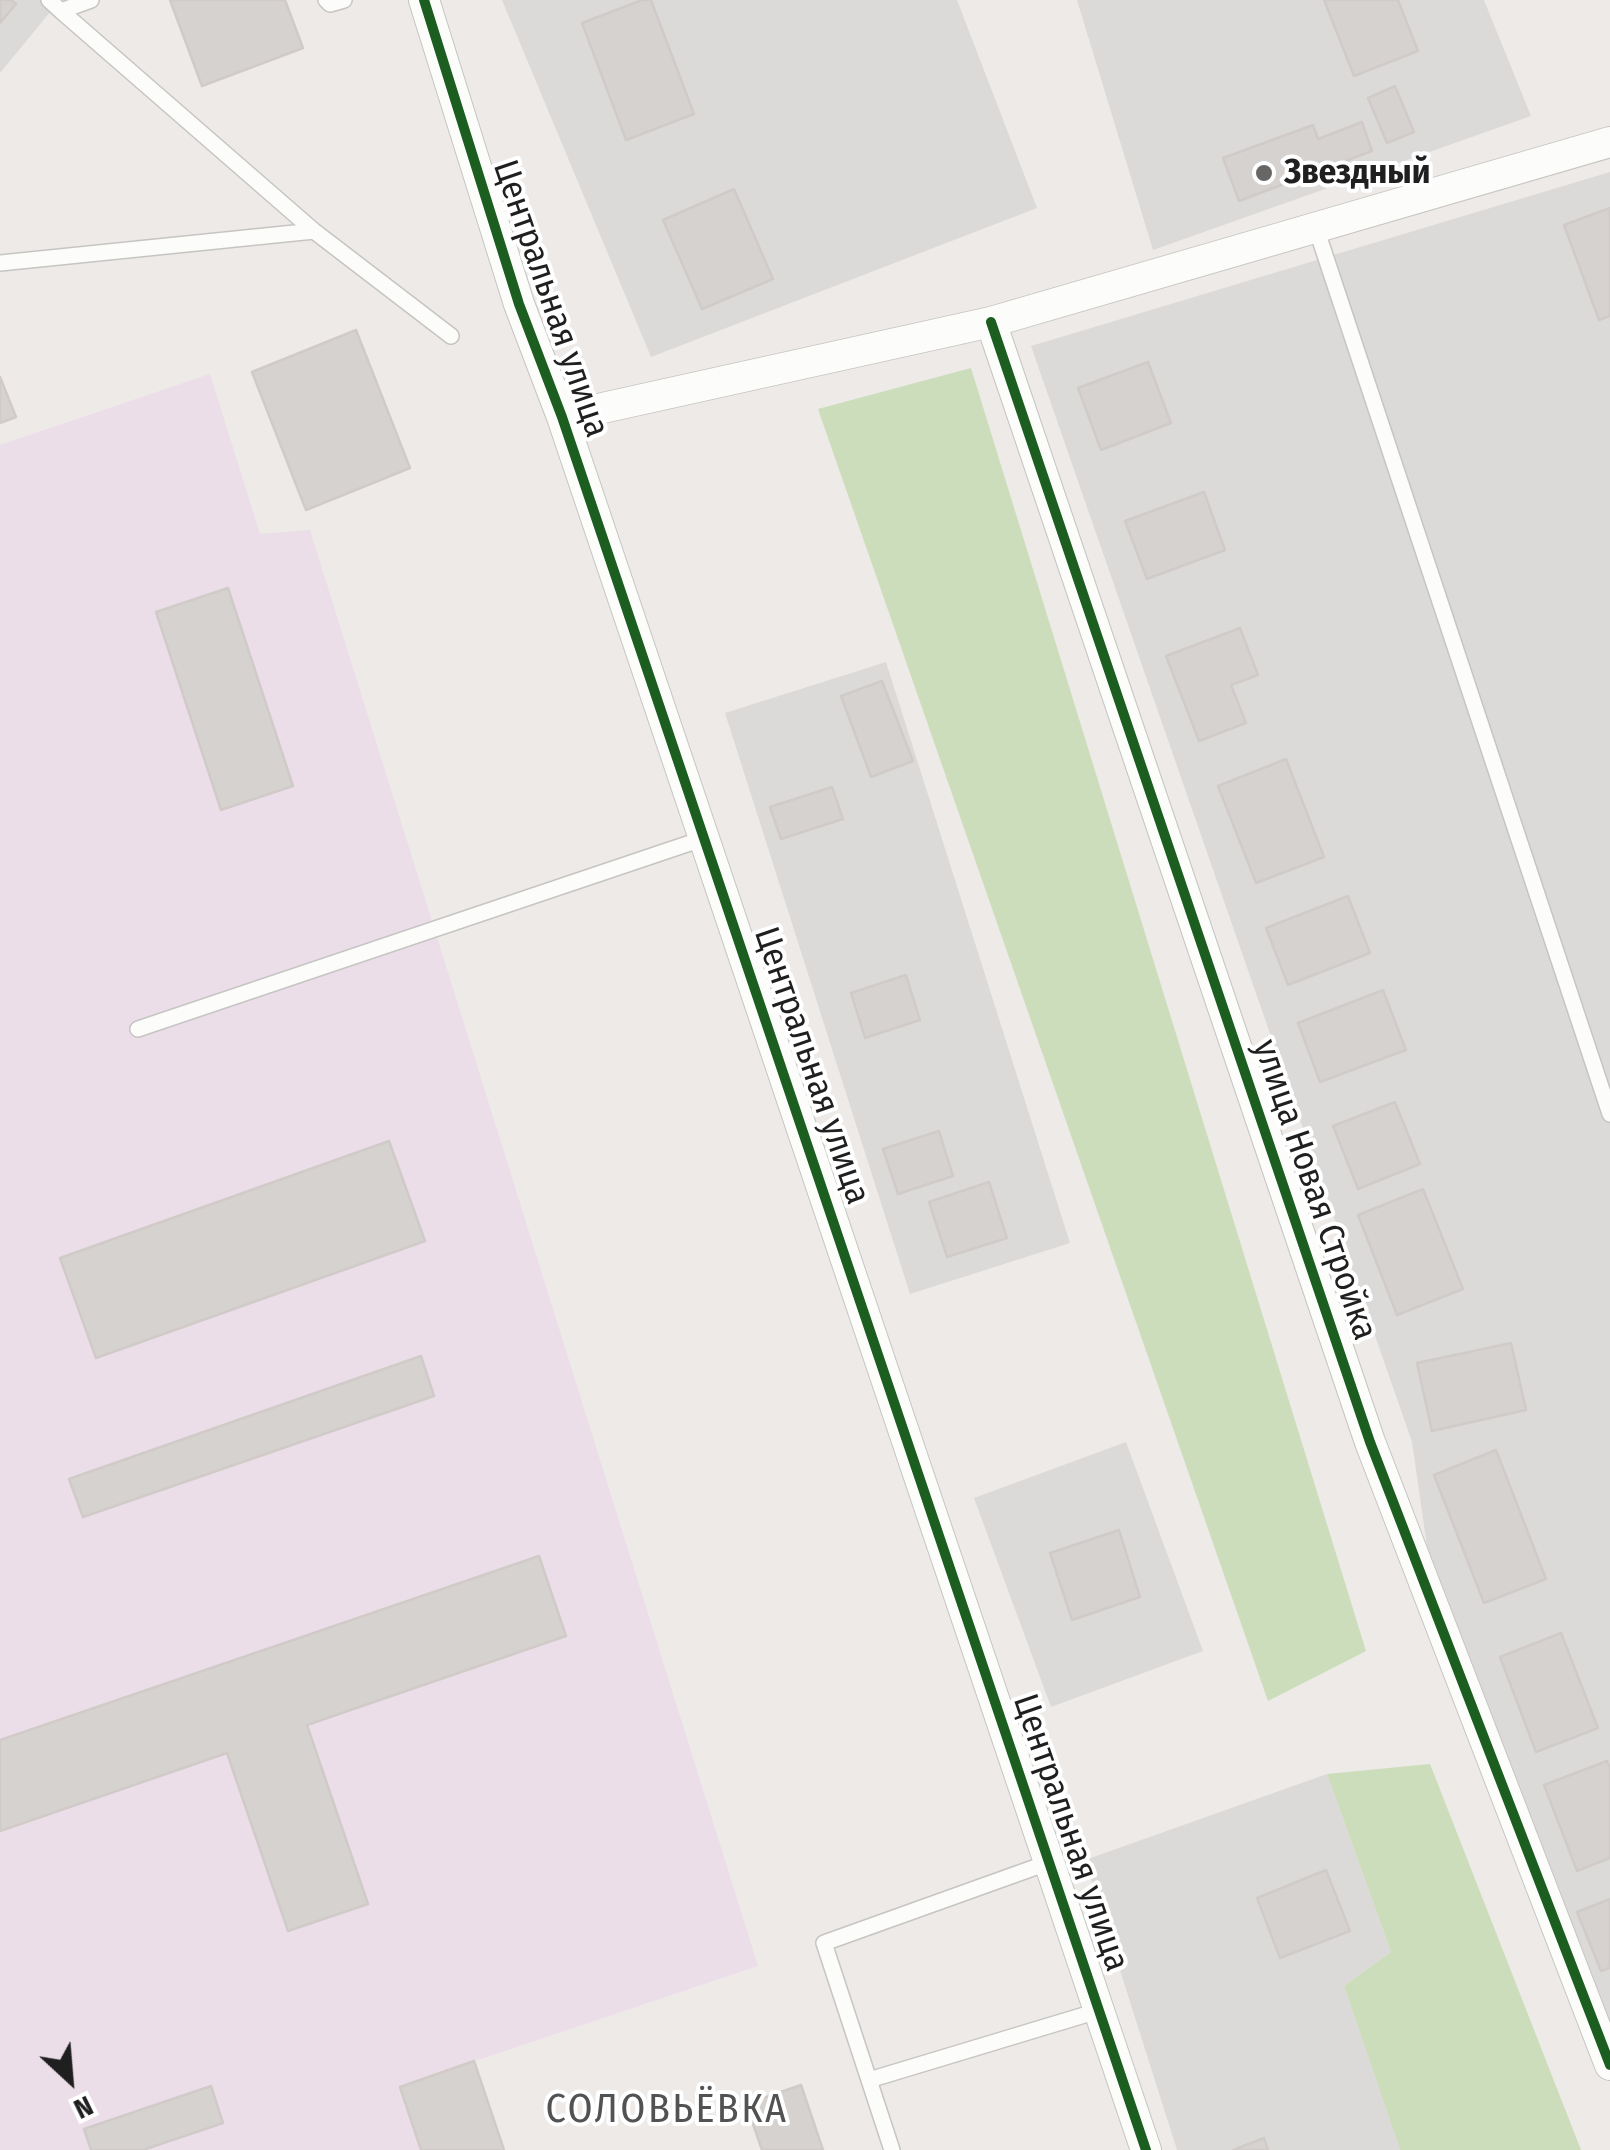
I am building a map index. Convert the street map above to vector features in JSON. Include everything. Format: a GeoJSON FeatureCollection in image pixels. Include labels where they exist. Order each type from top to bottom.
{"type":"FeatureCollection","features":[{"type":"Feature","properties":{"kind":"street","name":"Центральная улица"},"geometry":{"type":"LineString","coordinates":[[424,0],[518,304],[562,417],[1146,2150]]}},
{"type":"Feature","properties":{"kind":"street"},"geometry":{"type":"LineString","coordinates":[[562,417],[991,322],[1610,142]]}},
{"type":"Feature","properties":{"kind":"street","name":"улица Новая Стройка"},"geometry":{"type":"LineString","coordinates":[[991,322],[1370,1442],[1610,2065]]}},
{"type":"Feature","properties":{"kind":"lane"},"geometry":{"type":"LineString","coordinates":[[55,6],[91,0]]}},
{"type":"Feature","properties":{"kind":"lane"},"geometry":{"type":"LineString","coordinates":[[326,0],[330,4],[344,0]]}},
{"type":"Feature","properties":{"kind":"lane"},"geometry":{"type":"LineString","coordinates":[[55,6],[314,231],[451,336]]}},
{"type":"Feature","properties":{"kind":"lane"},"geometry":{"type":"LineString","coordinates":[[1316,228],[1610,1114]]}},
{"type":"Feature","properties":{"kind":"lane"},"geometry":{"type":"LineString","coordinates":[[0,262],[314,231]]}},
{"type":"Feature","properties":{"kind":"lane"},"geometry":{"type":"LineString","coordinates":[[138,1028],[704,838]]}},
{"type":"Feature","properties":{"kind":"lane"},"geometry":{"type":"LineString","coordinates":[[892,2150],[824,1943],[1050,1862]]}},
{"type":"Feature","properties":{"kind":"lane"},"geometry":{"type":"LineString","coordinates":[[869,2080],[1101,2010]]}},
{"type":"Feature","properties":{"kind":"shaded area"},"geometry":{"type":"Polygon","coordinates":[[[0,0],[60,0],[0,73],[0,0]]]}},
{"type":"Feature","properties":{"kind":"shaded area"},"geometry":{"type":"Polygon","coordinates":[[[502,0],[957,0],[1037,208],[651,357],[502,0]]]}},
{"type":"Feature","properties":{"kind":"shaded area"},"geometry":{"type":"Polygon","coordinates":[[[1077,0],[1484,0],[1531,116],[1153,250],[1077,0]]]}},
{"type":"Feature","properties":{"kind":"shaded area"},"geometry":{"type":"Polygon","coordinates":[[[1610,172],[1610,2052],[1432,1581],[1412,1442],[1031,346],[1610,172]]]}},
{"type":"Feature","properties":{"kind":"shaded area"},"geometry":{"type":"Polygon","coordinates":[[[210,374],[260,534],[310,530],[758,1966],[400,2086],[421,2150],[0,2150],[0,445],[210,374]]]}},
{"type":"Feature","properties":{"kind":"shaded area"},"geometry":{"type":"Polygon","coordinates":[[[886,662],[1070,1243],[910,1294],[725,713],[886,662]]]}},
{"type":"Feature","properties":{"kind":"shaded area"},"geometry":{"type":"Polygon","coordinates":[[[1126,1442],[1203,1651],[1051,1707],[974,1498],[1126,1442]]]}},
{"type":"Feature","properties":{"kind":"shaded area"},"geometry":{"type":"Polygon","coordinates":[[[1327,1774],[1391,1952],[1344,1986],[1400,2150],[1177,2150],[1085,1860],[1327,1774]]]}},
{"type":"Feature","properties":{"kind":"green space"},"geometry":{"type":"Polygon","coordinates":[[[971,368],[1366,1651],[1268,1701],[818,409],[971,368]]]}},
{"type":"Feature","properties":{"kind":"green space"},"geometry":{"type":"Polygon","coordinates":[[[1430,1764],[1581,2150],[1400,2150],[1344,1986],[1391,1952],[1327,1774],[1430,1764]]]}},
{"type":"Feature","properties":{"kind":"building"},"geometry":{"type":"Polygon","coordinates":[[[0,0],[16,4],[0,23],[0,0]]]}},
{"type":"Feature","properties":{"kind":"building"},"geometry":{"type":"Polygon","coordinates":[[[170,0],[285,0],[303,48],[202,86],[170,0]]]}},
{"type":"Feature","properties":{"kind":"building"},"geometry":{"type":"Polygon","coordinates":[[[651,0],[694,114],[626,140],[582,23],[651,0]]]}},
{"type":"Feature","properties":{"kind":"building"},"geometry":{"type":"Polygon","coordinates":[[[1324,0],[1398,0],[1418,51],[1354,76],[1324,0]]]}},
{"type":"Feature","properties":{"kind":"building"},"geometry":{"type":"Polygon","coordinates":[[[1395,86],[1414,132],[1387,143],[1368,98],[1395,86]]]}},
{"type":"Feature","properties":{"kind":"building"},"geometry":{"type":"Polygon","coordinates":[[[1362,122],[1372,151],[1239,201],[1223,158],[1313,125],[1318,139],[1362,122]]]}},
{"type":"Feature","properties":{"kind":"building"},"geometry":{"type":"Polygon","coordinates":[[[734,189],[773,279],[702,309],[663,220],[734,189]]]}},
{"type":"Feature","properties":{"kind":"building"},"geometry":{"type":"Polygon","coordinates":[[[1610,208],[1610,316],[1599,320],[1564,225],[1610,208]]]}},
{"type":"Feature","properties":{"kind":"building"},"geometry":{"type":"Polygon","coordinates":[[[356,330],[410,468],[306,510],[252,372],[356,330]]]}},
{"type":"Feature","properties":{"kind":"building"},"geometry":{"type":"Polygon","coordinates":[[[1148,362],[1171,423],[1101,450],[1078,388],[1148,362]]]}},
{"type":"Feature","properties":{"kind":"building"},"geometry":{"type":"Polygon","coordinates":[[[0,377],[16,417],[0,423],[0,377]]]}},
{"type":"Feature","properties":{"kind":"building"},"geometry":{"type":"Polygon","coordinates":[[[1204,492],[1225,550],[1147,579],[1125,521],[1204,492]]]}},
{"type":"Feature","properties":{"kind":"building"},"geometry":{"type":"Polygon","coordinates":[[[228,588],[293,786],[221,810],[156,612],[228,588]]]}},
{"type":"Feature","properties":{"kind":"building"},"geometry":{"type":"Polygon","coordinates":[[[1240,628],[1258,675],[1231,685],[1246,723],[1199,741],[1166,656],[1240,628]]]}},
{"type":"Feature","properties":{"kind":"building"},"geometry":{"type":"Polygon","coordinates":[[[882,681],[913,761],[871,777],[841,696],[882,681]]]}},
{"type":"Feature","properties":{"kind":"building"},"geometry":{"type":"Polygon","coordinates":[[[1286,759],[1324,857],[1256,883],[1218,786],[1286,759]]]}},
{"type":"Feature","properties":{"kind":"building"},"geometry":{"type":"Polygon","coordinates":[[[832,787],[843,819],[781,839],[770,807],[832,787]]]}},
{"type":"Feature","properties":{"kind":"building"},"geometry":{"type":"Polygon","coordinates":[[[1348,896],[1370,953],[1288,985],[1266,928],[1348,896]]]}},
{"type":"Feature","properties":{"kind":"building"},"geometry":{"type":"Polygon","coordinates":[[[906,975],[920,1020],[865,1038],[851,993],[906,975]]]}},
{"type":"Feature","properties":{"kind":"building"},"geometry":{"type":"Polygon","coordinates":[[[1383,990],[1406,1050],[1320,1082],[1298,1023],[1383,990]]]}},
{"type":"Feature","properties":{"kind":"building"},"geometry":{"type":"Polygon","coordinates":[[[1395,1102],[1420,1164],[1358,1189],[1333,1126],[1395,1102]]]}},
{"type":"Feature","properties":{"kind":"building"},"geometry":{"type":"Polygon","coordinates":[[[939,1131],[953,1176],[898,1194],[883,1149],[939,1131]]]}},
{"type":"Feature","properties":{"kind":"building"},"geometry":{"type":"Polygon","coordinates":[[[389,1141],[425,1241],[96,1358],[60,1258],[389,1141]]]}},
{"type":"Feature","properties":{"kind":"building"},"geometry":{"type":"Polygon","coordinates":[[[989,1182],[1007,1238],[947,1257],[929,1202],[989,1182]]]}},
{"type":"Feature","properties":{"kind":"building"},"geometry":{"type":"Polygon","coordinates":[[[1423,1189],[1463,1289],[1397,1315],[1358,1215],[1423,1189]]]}},
{"type":"Feature","properties":{"kind":"building"},"geometry":{"type":"Polygon","coordinates":[[[1511,1343],[1526,1410],[1432,1431],[1417,1363],[1511,1343]]]}},
{"type":"Feature","properties":{"kind":"building"},"geometry":{"type":"Polygon","coordinates":[[[421,1356],[434,1396],[83,1517],[69,1479],[421,1356]]]}},
{"type":"Feature","properties":{"kind":"building"},"geometry":{"type":"Polygon","coordinates":[[[1496,1450],[1546,1579],[1484,1603],[1434,1475],[1496,1450]]]}},
{"type":"Feature","properties":{"kind":"building"},"geometry":{"type":"Polygon","coordinates":[[[1119,1530],[1140,1597],[1072,1620],[1050,1553],[1119,1530]]]}},
{"type":"Feature","properties":{"kind":"building"},"geometry":{"type":"Polygon","coordinates":[[[539,1556],[566,1636],[307,1725],[368,1904],[288,1931],[227,1753],[0,1831],[0,1740],[539,1556]]]}},
{"type":"Feature","properties":{"kind":"building"},"geometry":{"type":"Polygon","coordinates":[[[1561,1633],[1598,1728],[1536,1752],[1500,1657],[1561,1633]]]}},
{"type":"Feature","properties":{"kind":"building"},"geometry":{"type":"Polygon","coordinates":[[[1607,1761],[1610,1858],[1577,1871],[1544,1785],[1607,1761]]]}},
{"type":"Feature","properties":{"kind":"building"},"geometry":{"type":"Polygon","coordinates":[[[1326,1870],[1350,1931],[1280,1958],[1257,1898],[1326,1870]]]}},
{"type":"Feature","properties":{"kind":"building"},"geometry":{"type":"Polygon","coordinates":[[[1610,1899],[1610,1968],[1601,1971],[1577,1912],[1610,1899]]]}},
{"type":"Feature","properties":{"kind":"building"},"geometry":{"type":"Polygon","coordinates":[[[474,2061],[504,2150],[421,2150],[400,2087],[474,2061]]]}},
{"type":"Feature","properties":{"kind":"building"},"geometry":{"type":"Polygon","coordinates":[[[801,2085],[823,2150],[762,2150],[746,2104],[801,2085]]]}},
{"type":"Feature","properties":{"kind":"building"},"geometry":{"type":"Polygon","coordinates":[[[211,2086],[223,2123],[143,2150],[91,2150],[84,2129],[211,2086]]]}},
{"type":"Feature","properties":{"kind":"building"},"geometry":{"type":"Polygon","coordinates":[[[1264,2138],[1268,2150],[1233,2150],[1264,2138]]]}},
{"type":"Feature","properties":{"kind":"cycle path"},"geometry":{"type":"LineString","coordinates":[[424,0],[519,304],[562,417],[1146,2150]]}},
{"type":"Feature","properties":{"kind":"cycle path"},"geometry":{"type":"LineString","coordinates":[[991,322],[1370,1442],[1610,2065]]}},
{"type":"Feature","properties":{"kind":"place","name":"Звездный"},"geometry":{"type":"Point","coordinates":[1264,173]}},
{"type":"Feature","properties":{"kind":"district","name":"СОЛОВЬЁВКА"},"geometry":{"type":"Point","coordinates":[667,2111]}}]}
